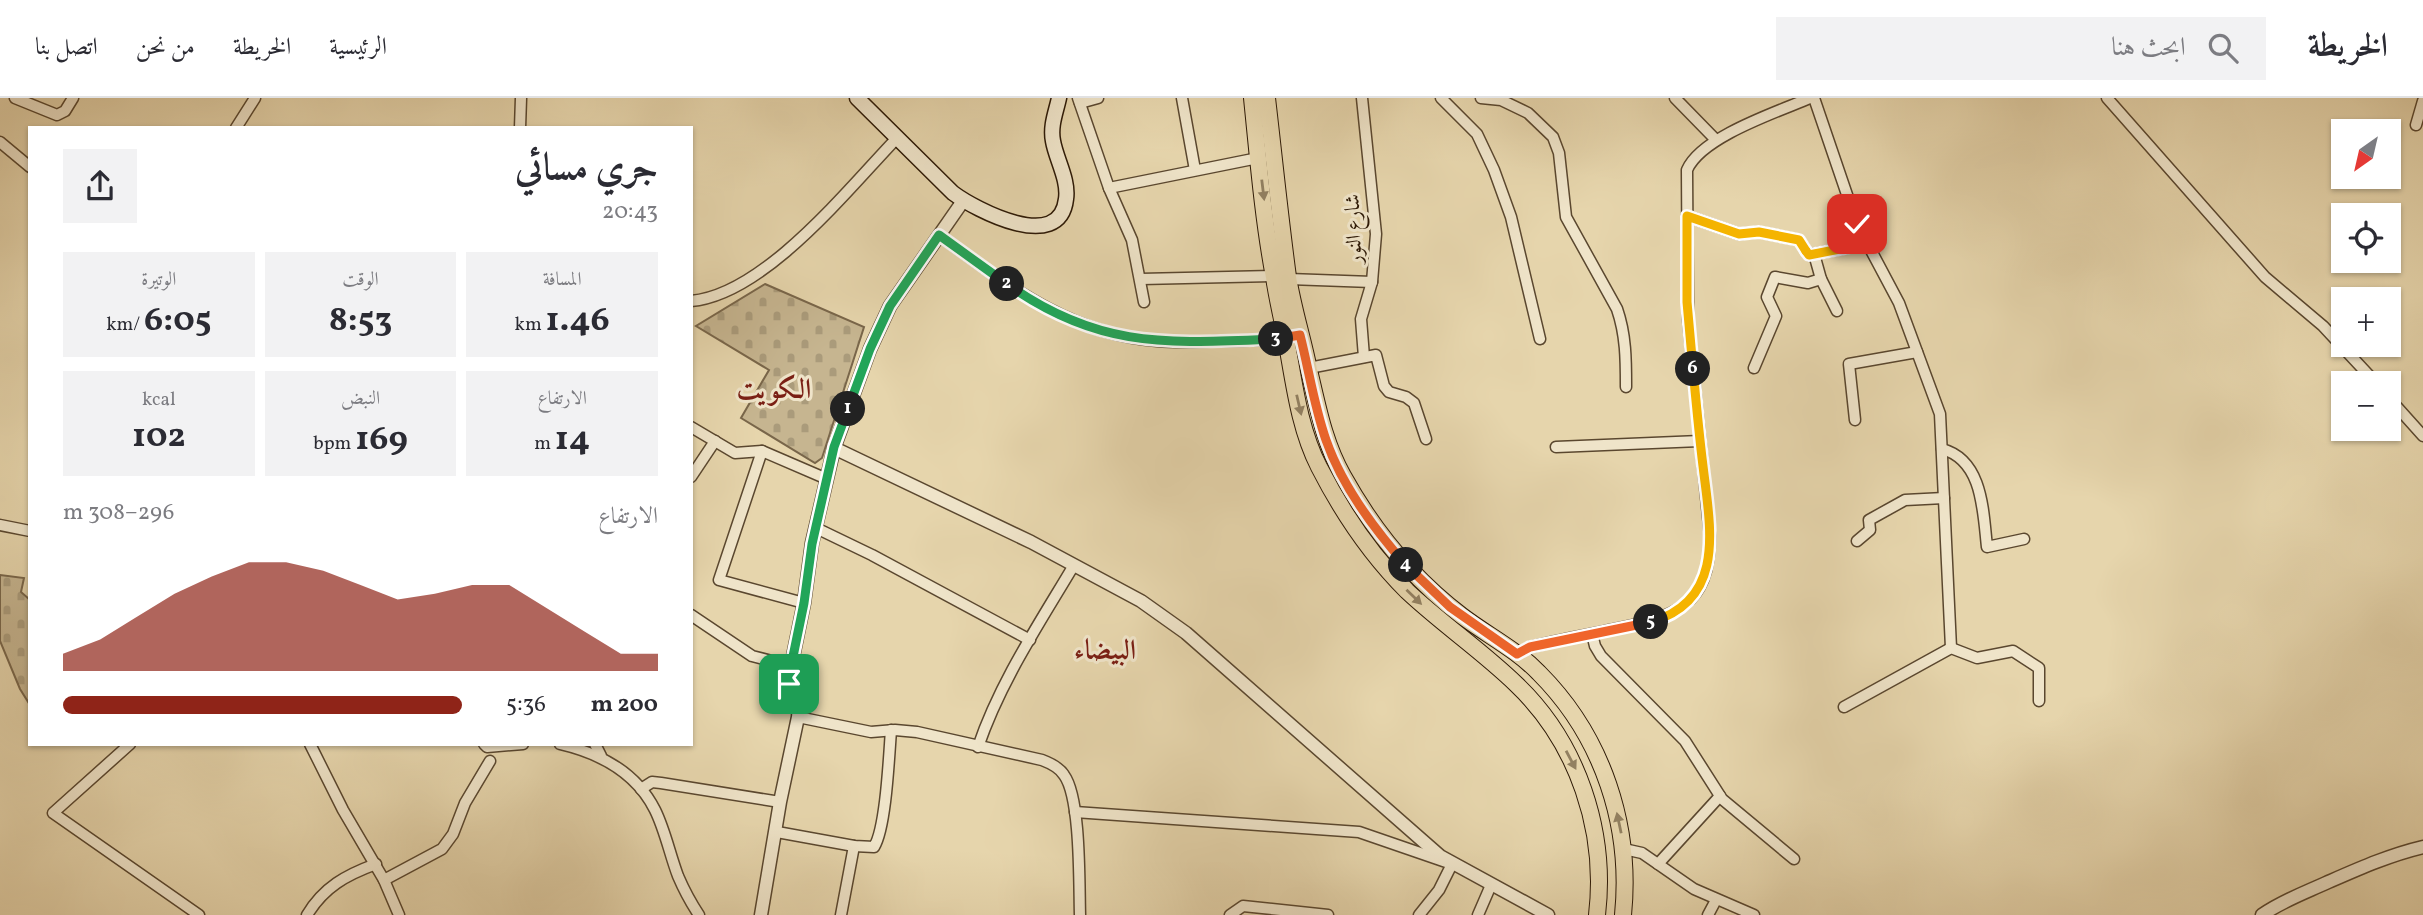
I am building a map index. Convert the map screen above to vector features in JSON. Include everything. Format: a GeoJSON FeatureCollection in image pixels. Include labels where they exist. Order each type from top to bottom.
{"type":"FeatureCollection","features":[{"type":"Feature","properties":{"kind":"main road"},"geometry":{"type":"LineString","coordinates":[[857,98],[942,184],[964,201],[1002,219],[1019,224],[1042,225],[1057,218],[1067,196],[1052,133],[1059,98]]}},
{"type":"Feature","properties":{"kind":"main road"},"geometry":{"type":"LineString","coordinates":[[1252,98],[1258,158],[1293,337],[1298,405],[1310,447],[1353,526],[1377,559],[1438,620],[1503,672],[1532,700],[1556,733],[1579,775],[1592,817],[1600,869],[1597,915]]}},
{"type":"Feature","properties":{"kind":"main road"},"geometry":{"type":"LineString","coordinates":[[1267,98],[1281,277]]}},
{"type":"Feature","properties":{"kind":"main road"},"geometry":{"type":"LineString","coordinates":[[1293,337],[1309,368],[1326,441],[1353,493],[1377,529],[1426,586],[1464,618],[1517,654],[1539,673],[1559,695],[1591,744],[1616,807],[1624,849],[1623,915]]}},
{"type":"Feature","properties":{"kind":"main road"},"geometry":{"type":"LineString","coordinates":[[1503,672],[1517,654]]}},
{"type":"Feature","properties":{"kind":"street"},"geometry":{"type":"LineString","coordinates":[[15,98],[57,115],[65,111],[73,98]]}},
{"type":"Feature","properties":{"kind":"street"},"geometry":{"type":"LineString","coordinates":[[237,126],[255,98]]}},
{"type":"Feature","properties":{"kind":"street"},"geometry":{"type":"LineString","coordinates":[[520,126],[521,98]]}},
{"type":"Feature","properties":{"kind":"street"},"geometry":{"type":"LineString","coordinates":[[1098,98],[1079,100],[1109,188],[1132,240],[1144,302]]}},
{"type":"Feature","properties":{"kind":"street"},"geometry":{"type":"LineString","coordinates":[[1182,98],[1195,170]]}},
{"type":"Feature","properties":{"kind":"street","name":"شارع النور"},"geometry":{"type":"LineString","coordinates":[[1362,98],[1376,234],[1372,282],[1360,319],[1363,357]]}},
{"type":"Feature","properties":{"kind":"street"},"geometry":{"type":"LineString","coordinates":[[1441,98],[1477,134],[1494,170],[1511,217],[1540,339]]}},
{"type":"Feature","properties":{"kind":"street"},"geometry":{"type":"LineString","coordinates":[[1481,98],[1501,100],[1528,113],[1547,129],[1557,145],[1566,217],[1621,321],[1625,339],[1626,387]]}},
{"type":"Feature","properties":{"kind":"street"},"geometry":{"type":"LineString","coordinates":[[1675,98],[1716,139]]}},
{"type":"Feature","properties":{"kind":"street"},"geometry":{"type":"LineString","coordinates":[[1517,654],[1530,647],[1671,615],[1688,604],[1699,588],[1710,545],[1687,302],[1687,170],[1694,157],[1716,139],[1812,98],[1857,224],[1899,303],[1940,414],[1951,648]]}},
{"type":"Feature","properties":{"kind":"street"},"geometry":{"type":"LineString","coordinates":[[2107,98],[2265,277],[2323,326],[2365,371]]}},
{"type":"Feature","properties":{"kind":"street"},"geometry":{"type":"LineString","coordinates":[[2416,125],[2423,101]]}},
{"type":"Feature","properties":{"kind":"street"},"geometry":{"type":"LineString","coordinates":[[693,301],[729,291],[769,267],[806,233],[897,138]]}},
{"type":"Feature","properties":{"kind":"street"},"geometry":{"type":"LineString","coordinates":[[0,142],[28,165]]}},
{"type":"Feature","properties":{"kind":"street"},"geometry":{"type":"LineString","coordinates":[[1109,188],[1258,158]]}},
{"type":"Feature","properties":{"kind":"street"},"geometry":{"type":"LineString","coordinates":[[761,915],[799,710],[789,684],[791,666],[816,527],[834,447],[870,349],[890,306],[964,201]]}},
{"type":"Feature","properties":{"kind":"street"},"geometry":{"type":"LineString","coordinates":[[1687,216],[1739,234],[1759,232],[1799,240],[1809,255],[1866,244]]}},
{"type":"Feature","properties":{"kind":"street"},"geometry":{"type":"LineString","coordinates":[[939,235],[1035,302],[1093,329],[1124,337],[1166,342],[1293,337]]}},
{"type":"Feature","properties":{"kind":"street"},"geometry":{"type":"LineString","coordinates":[[1814,254],[1821,279],[1837,311]]}},
{"type":"Feature","properties":{"kind":"street"},"geometry":{"type":"LineString","coordinates":[[1141,279],[1281,277],[1372,282]]}},
{"type":"Feature","properties":{"kind":"street"},"geometry":{"type":"LineString","coordinates":[[1754,368],[1776,316],[1767,297],[1775,277],[1808,284],[1821,279]]}},
{"type":"Feature","properties":{"kind":"street"},"geometry":{"type":"LineString","coordinates":[[1855,420],[1849,364],[1917,352]]}},
{"type":"Feature","properties":{"kind":"street"},"geometry":{"type":"LineString","coordinates":[[1309,368],[1376,355],[1386,390],[1406,397],[1413,403],[1426,439]]}},
{"type":"Feature","properties":{"kind":"street"},"geometry":{"type":"LineString","coordinates":[[2401,411],[2423,436]]}},
{"type":"Feature","properties":{"kind":"street"},"geometry":{"type":"LineString","coordinates":[[693,428],[736,453],[762,451],[827,479]]}},
{"type":"Feature","properties":{"kind":"street"},"geometry":{"type":"LineString","coordinates":[[1556,447],[1700,440]]}},
{"type":"Feature","properties":{"kind":"street"},"geometry":{"type":"LineString","coordinates":[[693,474],[715,441]]}},
{"type":"Feature","properties":{"kind":"street"},"geometry":{"type":"LineString","coordinates":[[834,447],[1031,542],[1141,601],[1173,622],[1452,864],[1548,915]]}},
{"type":"Feature","properties":{"kind":"street"},"geometry":{"type":"LineString","coordinates":[[1942,449],[1956,453],[1968,464],[1981,498],[1987,547],[2024,539]]}},
{"type":"Feature","properties":{"kind":"street"},"geometry":{"type":"LineString","coordinates":[[762,451],[719,580],[804,603]]}},
{"type":"Feature","properties":{"kind":"street"},"geometry":{"type":"LineString","coordinates":[[1857,541],[1870,530],[1870,520],[1905,500],[1944,498]]}},
{"type":"Feature","properties":{"kind":"street"},"geometry":{"type":"LineString","coordinates":[[0,525],[28,531]]}},
{"type":"Feature","properties":{"kind":"street"},"geometry":{"type":"LineString","coordinates":[[816,527],[1031,640]]}},
{"type":"Feature","properties":{"kind":"street"},"geometry":{"type":"LineString","coordinates":[[978,747],[1004,685],[1074,565]]}},
{"type":"Feature","properties":{"kind":"street"},"geometry":{"type":"LineString","coordinates":[[693,616],[752,656],[791,666]]}},
{"type":"Feature","properties":{"kind":"street"},"geometry":{"type":"LineString","coordinates":[[1592,634],[1601,656],[1691,748],[1720,796],[1794,859]]}},
{"type":"Feature","properties":{"kind":"street"},"geometry":{"type":"LineString","coordinates":[[1844,707],[1951,648],[1978,658],[2013,651],[2039,668],[2039,701]]}},
{"type":"Feature","properties":{"kind":"street"},"geometry":{"type":"LineString","coordinates":[[798,717],[862,730],[917,732],[1042,760],[1056,767],[1064,774],[1072,791],[1076,812],[1080,915]]}},
{"type":"Feature","properties":{"kind":"street"},"geometry":{"type":"LineString","coordinates":[[777,832],[870,848],[876,843],[886,792],[891,730]]}},
{"type":"Feature","properties":{"kind":"street"},"geometry":{"type":"LineString","coordinates":[[128,746],[53,813],[199,915]]}},
{"type":"Feature","properties":{"kind":"street"},"geometry":{"type":"LineString","coordinates":[[311,746],[343,810],[376,864],[398,915]]}},
{"type":"Feature","properties":{"kind":"street"},"geometry":{"type":"LineString","coordinates":[[566,746],[601,757],[631,777],[641,789],[655,810],[678,877],[699,915]]}},
{"type":"Feature","properties":{"kind":"street"},"geometry":{"type":"LineString","coordinates":[[596,746],[601,757]]}},
{"type":"Feature","properties":{"kind":"street"},"geometry":{"type":"LineString","coordinates":[[384,880],[442,849],[453,834],[465,803],[490,761]]}},
{"type":"Feature","properties":{"kind":"street"},"geometry":{"type":"LineString","coordinates":[[641,789],[652,782],[780,802]]}},
{"type":"Feature","properties":{"kind":"street"},"geometry":{"type":"LineString","coordinates":[[1658,864],[1720,796]]}},
{"type":"Feature","properties":{"kind":"street"},"geometry":{"type":"LineString","coordinates":[[1076,812],[1359,832],[1452,864]]}},
{"type":"Feature","properties":{"kind":"street"},"geometry":{"type":"LineString","coordinates":[[841,915],[854,846]]}},
{"type":"Feature","properties":{"kind":"street"},"geometry":{"type":"LineString","coordinates":[[2262,915],[2287,901],[2387,857],[2423,847]]}},
{"type":"Feature","properties":{"kind":"street"},"geometry":{"type":"LineString","coordinates":[[1624,849],[1637,850],[1694,889],[1754,915]]}},
{"type":"Feature","properties":{"kind":"street"},"geometry":{"type":"LineString","coordinates":[[307,915],[322,893],[332,885],[353,872],[376,864]]}},
{"type":"Feature","properties":{"kind":"street"},"geometry":{"type":"LineString","coordinates":[[1419,915],[1438,890],[1452,864]]}},
{"type":"Feature","properties":{"kind":"street"},"geometry":{"type":"LineString","coordinates":[[1478,915],[1491,886]]}},
{"type":"Feature","properties":{"kind":"street"},"geometry":{"type":"LineString","coordinates":[[1708,915],[1716,900]]}},
{"type":"Feature","properties":{"kind":"street"},"geometry":{"type":"LineString","coordinates":[[1230,915],[1243,906],[1328,915]]}},
{"type":"Feature","properties":{"kind":"green space"},"geometry":{"type":"Polygon","coordinates":[[[765,284],[864,327],[822,458],[815,463],[741,418],[769,370],[696,326],[765,284]]]}},
{"type":"Feature","properties":{"kind":"green space"},"geometry":{"type":"Polygon","coordinates":[[[0,575],[24,578],[21,592],[28,598],[28,702],[0,641],[0,575]]]}},
{"type":"Feature","properties":{"kind":"district","name":"الكويت"},"geometry":{"type":"Point","coordinates":[774,388]}},
{"type":"Feature","properties":{"kind":"district","name":"البيضاء"},"geometry":{"type":"Point","coordinates":[1105,649]}},
{"type":"Feature","properties":{"kind":"route"},"geometry":{"type":"LineString","coordinates":[[789,684],[812,544],[834,447],[870,349],[890,306],[939,235],[1021,294],[1049,310],[1108,333],[1140,340],[1177,342],[1286,338],[1300,335],[1326,441],[1353,493],[1377,529],[1426,586],[1464,618],[1517,654],[1530,647],[1671,615],[1688,604],[1703,578],[1710,555],[1710,537],[1688,319],[1687,216],[1739,234],[1759,232],[1799,240],[1809,255],[1866,244],[1857,224]]}}]}
